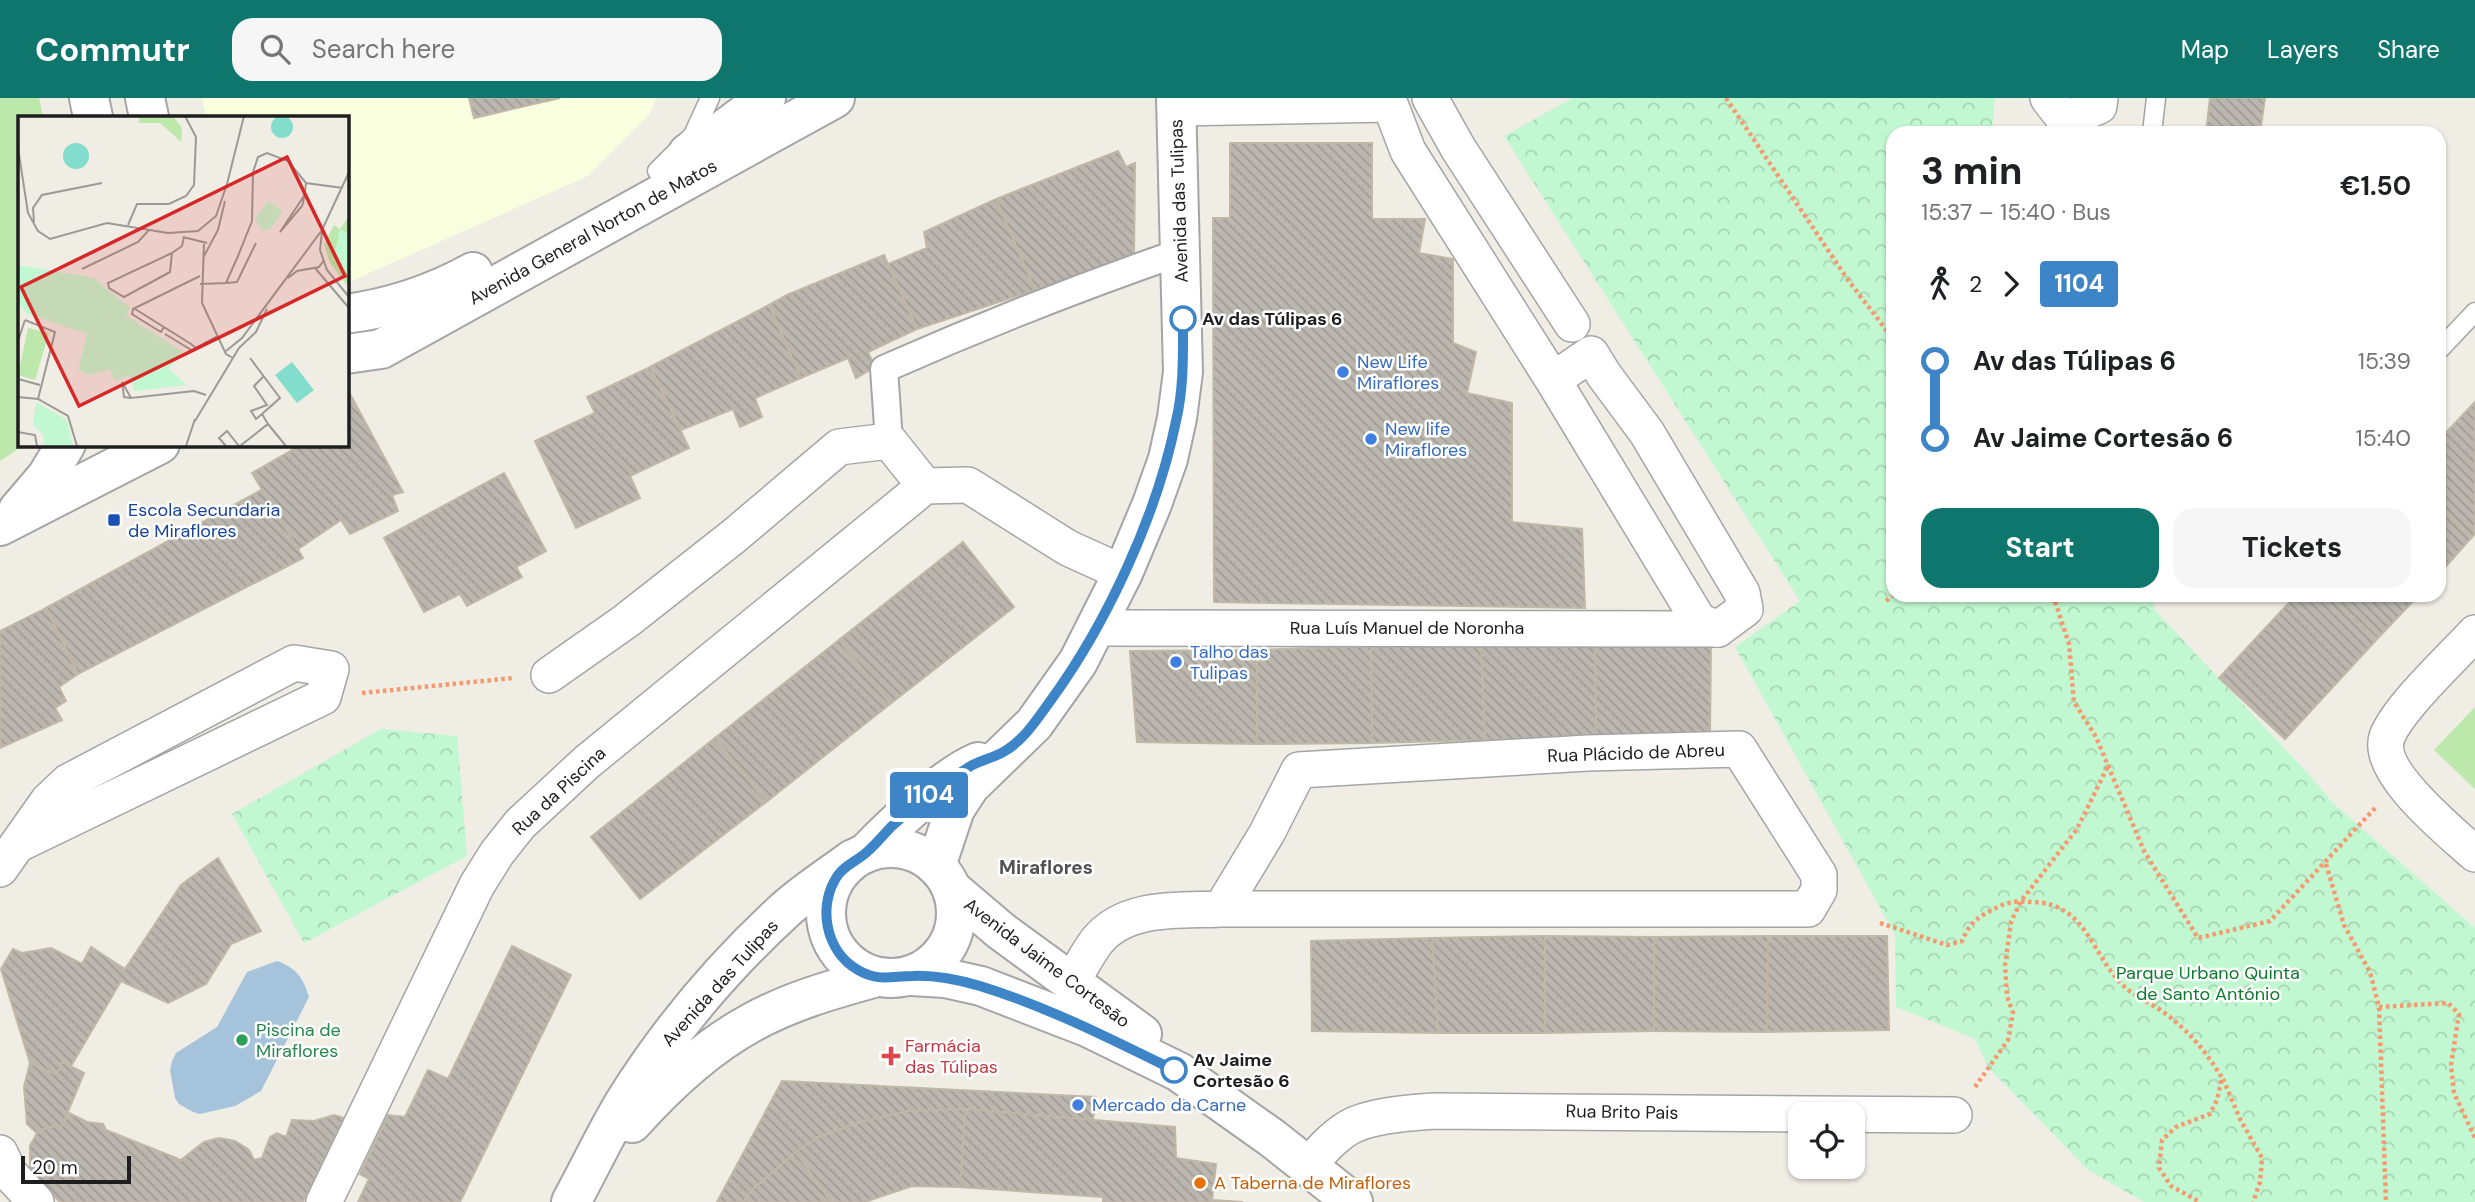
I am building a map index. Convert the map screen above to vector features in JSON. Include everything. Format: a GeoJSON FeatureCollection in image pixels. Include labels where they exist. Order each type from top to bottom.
{"type":"FeatureCollection","features":[{"type":"Feature","properties":{"kind":"street"},"geometry":{"type":"LineString","coordinates":[[89,98],[93,116]]}},
{"type":"Feature","properties":{"kind":"street"},"geometry":{"type":"LineString","coordinates":[[145,98],[149,116]]}},
{"type":"Feature","properties":{"kind":"street","name":"Avenida General Norton de Matos"},"geometry":{"type":"LineString","coordinates":[[348,314],[376,310],[427,294],[459,279],[657,171],[711,139],[766,98]]}},
{"type":"Feature","properties":{"kind":"street","name":"Avenida General Norton de Matos"},"geometry":{"type":"LineString","coordinates":[[348,354],[381,349],[835,98]]}},
{"type":"Feature","properties":{"kind":"street"},"geometry":{"type":"LineString","coordinates":[[1430,98],[1458,148],[1572,324]]}},
{"type":"Feature","properties":{"kind":"street"},"geometry":{"type":"LineString","coordinates":[[2048,98],[2065,120],[2099,106],[2100,98]]}},
{"type":"Feature","properties":{"kind":"street"},"geometry":{"type":"LineString","coordinates":[[1174,101],[1397,101],[1408,151],[1553,380],[1699,621],[1718,629],[1745,609],[1742,593],[1647,433],[1591,354],[1553,380]]}},
{"type":"Feature","properties":{"kind":"street","name":"Avenida das Tulipas"},"geometry":{"type":"LineString","coordinates":[[945,878],[955,809],[970,786],[1034,724],[1078,662],[1123,573],[1168,459],[1183,372],[1174,101]]}},
{"type":"Feature","properties":{"kind":"street"},"geometry":{"type":"LineString","coordinates":[[1123,573],[1068,548],[968,485],[925,486],[889,441],[884,369],[962,334],[1099,281],[1181,253]]}},
{"type":"Feature","properties":{"kind":"street"},"geometry":{"type":"LineString","coordinates":[[549,675],[626,621],[734,536],[839,447],[889,441]]}},
{"type":"Feature","properties":{"kind":"street"},"geometry":{"type":"LineString","coordinates":[[3,525],[47,476],[65,446]]}},
{"type":"Feature","properties":{"kind":"street"},"geometry":{"type":"LineString","coordinates":[[3,525],[156,446]]}},
{"type":"Feature","properties":{"kind":"street","name":"Rua da Piscina"},"geometry":{"type":"LineString","coordinates":[[324,1202],[477,885],[520,824],[587,762],[925,486]]}},
{"type":"Feature","properties":{"kind":"street","name":"Rua Luís Manuel de Noronha"},"geometry":{"type":"LineString","coordinates":[[1096,628],[1718,629]]}},
{"type":"Feature","properties":{"kind":"street"},"geometry":{"type":"LineString","coordinates":[[2475,634],[2416,696],[2386,739],[2387,755],[2394,773],[2475,855]]}},
{"type":"Feature","properties":{"kind":"street"},"geometry":{"type":"LineString","coordinates":[[8,857],[48,801],[68,782],[294,663],[331,669],[323,697]]}},
{"type":"Feature","properties":{"kind":"street","name":"Rua Plácido de Abreu"},"geometry":{"type":"LineString","coordinates":[[1071,983],[1098,940],[1120,920],[1159,911],[1808,909],[1819,890],[1819,875],[1739,750],[1506,758],[1299,770],[1267,833],[1221,909]]}},
{"type":"Feature","properties":{"kind":"street","name":"Avenida das Tulipas"},"geometry":{"type":"LineString","coordinates":[[571,1202],[623,1105],[650,1063],[694,1006],[738,956],[786,909],[860,856],[891,827],[954,777],[973,764],[1006,751]]}},
{"type":"Feature","properties":{"kind":"street"},"geometry":{"type":"LineString","coordinates":[[571,1202],[633,1121],[708,1051],[752,1022],[823,992],[894,976],[930,967],[945,952],[954,933],[957,912],[945,878],[921,855],[903,849],[885,848],[860,856],[838,874],[828,894],[825,915],[830,937],[841,955],[856,970],[894,976]]}},
{"type":"Feature","properties":{"kind":"street","name":"Avenida Jaime Cortesão"},"geometry":{"type":"LineString","coordinates":[[945,878],[1000,931],[1144,1035],[1204,1090]]}},
{"type":"Feature","properties":{"kind":"street","name":"Avenida Jaime Cortesão"},"geometry":{"type":"LineString","coordinates":[[894,976],[945,978],[969,983],[1087,1027],[1179,1072],[1353,1202]]}},
{"type":"Feature","properties":{"kind":"street","name":"Rua Brito Pais"},"geometry":{"type":"LineString","coordinates":[[1308,1166],[1327,1144],[1350,1127],[1388,1115],[1434,1111],[1954,1115]]}},
{"type":"Feature","properties":{"kind":"street"},"geometry":{"type":"LineString","coordinates":[[0,1153],[9,1173],[36,1202]]}},
{"type":"Feature","properties":{"kind":"lane"},"geometry":{"type":"LineString","coordinates":[[657,171],[693,135],[710,98]]}},
{"type":"Feature","properties":{"kind":"lane"},"geometry":{"type":"LineString","coordinates":[[2153,126],[2156,98]]}},
{"type":"Feature","properties":{"kind":"lane"},"geometry":{"type":"LineString","coordinates":[[2446,343],[2475,312]]}},
{"type":"Feature","properties":{"kind":"path"},"geometry":{"type":"LineString","coordinates":[[1726,98],[1848,280],[1886,330]]}},
{"type":"Feature","properties":{"kind":"path"},"geometry":{"type":"LineString","coordinates":[[2055,602],[2069,644],[2074,702],[2096,737],[2144,851],[2198,938],[2270,921],[2402,781]]}},
{"type":"Feature","properties":{"kind":"path"},"geometry":{"type":"LineString","coordinates":[[323,697],[549,675]]}},
{"type":"Feature","properties":{"kind":"path"},"geometry":{"type":"LineString","coordinates":[[1954,1115],[2008,1040],[2013,1013],[2007,996],[2005,965],[2011,922],[2021,901],[2077,829],[2109,765]]}},
{"type":"Feature","properties":{"kind":"path"},"geometry":{"type":"LineString","coordinates":[[2325,863],[2344,925],[2370,972],[2379,1007],[2386,1202]]}},
{"type":"Feature","properties":{"kind":"path"},"geometry":{"type":"LineString","coordinates":[[1880,923],[1947,945],[1962,941],[1969,924],[2006,904],[2021,901],[2044,902],[2063,909],[2077,919],[2111,974],[2128,990],[2185,1028],[2208,1055],[2262,1158],[2260,1182],[2253,1202]]}},
{"type":"Feature","properties":{"kind":"path"},"geometry":{"type":"LineString","coordinates":[[2379,1007],[2448,1003],[2459,1014],[2451,1065],[2454,1093],[2475,1138]]}},
{"type":"Feature","properties":{"kind":"path"},"geometry":{"type":"LineString","coordinates":[[2200,1202],[2171,1186],[2159,1168],[2162,1140],[2176,1127],[2210,1114],[2217,1100],[2222,1078]]}},
{"type":"Feature","properties":{"kind":"shaded area"},"geometry":{"type":"Polygon","coordinates":[[[202,98],[656,98],[650,114],[588,176],[348,283],[348,116],[206,116],[202,98]]]}},
{"type":"Feature","properties":{"kind":"green space"},"geometry":{"type":"Polygon","coordinates":[[[0,98],[39,98],[43,116],[18,116],[18,446],[20,446],[0,461],[0,98]]]}},
{"type":"Feature","properties":{"kind":"green space","name":"Parque Urbano Quinta de Santo António"},"geometry":{"type":"Polygon","coordinates":[[[1573,98],[1995,98],[1993,126],[1886,126],[1886,602],[2154,602],[2154,609],[2332,802],[2475,928],[2475,1202],[2144,1202],[2088,1170],[1988,1067],[1975,1039],[1896,1007],[1895,935],[1735,647],[1800,601],[1504,136],[1573,98]]]}},
{"type":"Feature","properties":{"kind":"green space"},"geometry":{"type":"Polygon","coordinates":[[[2475,707],[2475,789],[2434,750],[2475,707]]]}},
{"type":"Feature","properties":{"kind":"green space"},"geometry":{"type":"Polygon","coordinates":[[[381,729],[457,736],[467,856],[304,943],[232,814],[381,729]]]}},
{"type":"Feature","properties":{"kind":"water","name":"Piscina de Miraflores"},"geometry":{"type":"Polygon","coordinates":[[[277,961],[298,974],[309,997],[261,1091],[235,1106],[200,1114],[179,1104],[175,1098],[170,1070],[176,1053],[217,1027],[247,972],[277,961]]]}},
{"type":"Feature","properties":{"kind":"building"},"geometry":{"type":"Polygon","coordinates":[[[469,98],[560,98],[474,118],[469,98]]]}},
{"type":"Feature","properties":{"kind":"building"},"geometry":{"type":"Polygon","coordinates":[[[2210,98],[2265,98],[2261,126],[2207,126],[2210,98]]]}},
{"type":"Feature","properties":{"kind":"building","name":"New Life Miraflores"},"geometry":{"type":"Polygon","coordinates":[[[1230,143],[1372,143],[1372,219],[1425,219],[1419,253],[1453,259],[1453,343],[1476,352],[1467,393],[1512,403],[1512,522],[1582,529],[1585,608],[1214,602],[1213,218],[1230,218],[1230,143]]]}},
{"type":"Feature","properties":{"kind":"building"},"geometry":{"type":"Polygon","coordinates":[[[1118,151],[1126,167],[1135,163],[1134,257],[1035,290],[996,199],[1118,151]]]}},
{"type":"Feature","properties":{"kind":"building"},"geometry":{"type":"Polygon","coordinates":[[[996,199],[1035,290],[917,329],[888,264],[927,248],[924,232],[996,199]]]}},
{"type":"Feature","properties":{"kind":"building"},"geometry":{"type":"Polygon","coordinates":[[[884,255],[917,329],[868,352],[875,367],[856,378],[848,358],[801,378],[769,305],[884,255]]]}},
{"type":"Feature","properties":{"kind":"building"},"geometry":{"type":"Polygon","coordinates":[[[769,305],[801,378],[755,398],[762,417],[740,427],[733,409],[681,430],[650,367],[769,305]]]}},
{"type":"Feature","properties":{"kind":"building"},"geometry":{"type":"Polygon","coordinates":[[[650,367],[689,448],[630,476],[640,498],[576,528],[535,441],[595,413],[587,397],[650,367]]]}},
{"type":"Feature","properties":{"kind":"building"},"geometry":{"type":"Polygon","coordinates":[[[350,394],[403,492],[392,495],[398,511],[350,534],[341,520],[298,549],[252,473],[292,450],[291,446],[348,446],[350,394]]]}},
{"type":"Feature","properties":{"kind":"building"},"geometry":{"type":"Polygon","coordinates":[[[2475,402],[2475,534],[2471,538],[2446,515],[2446,433],[2475,402]]]}},
{"type":"Feature","properties":{"kind":"building"},"geometry":{"type":"Polygon","coordinates":[[[504,473],[546,551],[516,567],[522,577],[467,606],[460,594],[424,612],[384,538],[504,473]]]}},
{"type":"Feature","properties":{"kind":"building"},"geometry":{"type":"Polygon","coordinates":[[[263,489],[303,558],[78,674],[46,608],[263,489]]]}},
{"type":"Feature","properties":{"kind":"building"},"geometry":{"type":"Polygon","coordinates":[[[2446,515],[2471,538],[2446,566],[2446,515]]]}},
{"type":"Feature","properties":{"kind":"building"},"geometry":{"type":"Polygon","coordinates":[[[963,542],[1014,607],[890,704],[839,640],[963,542]]]}},
{"type":"Feature","properties":{"kind":"building"},"geometry":{"type":"Polygon","coordinates":[[[2290,602],[2337,602],[2377,639],[2285,739],[2219,678],[2290,602]]]}},
{"type":"Feature","properties":{"kind":"building"},"geometry":{"type":"Polygon","coordinates":[[[2337,602],[2412,602],[2377,639],[2337,602]]]}},
{"type":"Feature","properties":{"kind":"building"},"geometry":{"type":"Polygon","coordinates":[[[46,608],[78,674],[59,687],[66,701],[55,708],[62,720],[0,748],[0,631],[46,608]]]}},
{"type":"Feature","properties":{"kind":"building"},"geometry":{"type":"Polygon","coordinates":[[[839,640],[890,704],[766,802],[715,738],[839,640]]]}},
{"type":"Feature","properties":{"kind":"building"},"geometry":{"type":"Polygon","coordinates":[[[1711,642],[1710,733],[1596,736],[1595,643],[1711,642]]]}},
{"type":"Feature","properties":{"kind":"building"},"geometry":{"type":"Polygon","coordinates":[[[1595,643],[1596,736],[1485,740],[1481,644],[1595,643]]]}},
{"type":"Feature","properties":{"kind":"building"},"geometry":{"type":"Polygon","coordinates":[[[1481,644],[1485,740],[1372,743],[1371,646],[1481,644]]]}},
{"type":"Feature","properties":{"kind":"building"},"geometry":{"type":"Polygon","coordinates":[[[1371,646],[1372,743],[1257,744],[1257,650],[1371,646]]]}},
{"type":"Feature","properties":{"kind":"building"},"geometry":{"type":"Polygon","coordinates":[[[1257,650],[1257,744],[1137,742],[1130,651],[1257,650]]]}},
{"type":"Feature","properties":{"kind":"building"},"geometry":{"type":"Polygon","coordinates":[[[715,738],[766,802],[640,899],[591,837],[715,738]]]}},
{"type":"Feature","properties":{"kind":"building"},"geometry":{"type":"Polygon","coordinates":[[[218,858],[261,931],[231,944],[206,984],[168,1003],[121,981],[71,1066],[62,1062],[57,1075],[30,1063],[1,969],[13,949],[22,953],[51,948],[82,964],[91,947],[125,969],[181,885],[218,858]]]}},
{"type":"Feature","properties":{"kind":"building"},"geometry":{"type":"Polygon","coordinates":[[[1545,936],[1545,1033],[1438,1033],[1432,938],[1545,936]]]}},
{"type":"Feature","properties":{"kind":"building"},"geometry":{"type":"Polygon","coordinates":[[[1545,936],[1654,937],[1654,1031],[1545,1033],[1545,936]]]}},
{"type":"Feature","properties":{"kind":"building"},"geometry":{"type":"Polygon","coordinates":[[[1768,936],[1887,936],[1889,1030],[1767,1032],[1768,936]]]}},
{"type":"Feature","properties":{"kind":"building"},"geometry":{"type":"Polygon","coordinates":[[[1768,936],[1767,1032],[1654,1031],[1654,937],[1768,936]]]}},
{"type":"Feature","properties":{"kind":"building"},"geometry":{"type":"Polygon","coordinates":[[[1432,938],[1438,1033],[1312,1031],[1311,941],[1432,938]]]}},
{"type":"Feature","properties":{"kind":"building"},"geometry":{"type":"Polygon","coordinates":[[[512,946],[571,975],[460,1202],[358,1202],[369,1179],[360,1174],[388,1115],[405,1117],[428,1070],[448,1079],[512,946]]]}},
{"type":"Feature","properties":{"kind":"building"},"geometry":{"type":"Polygon","coordinates":[[[62,1062],[84,1073],[62,1126],[48,1127],[37,1133],[27,1124],[24,1087],[30,1063],[57,1075],[62,1062]]]}},
{"type":"Feature","properties":{"kind":"building"},"geometry":{"type":"Polygon","coordinates":[[[782,1081],[1096,1097],[1093,1120],[965,1109],[908,1111],[863,1121],[816,1138],[752,1190],[744,1202],[717,1202],[782,1081]]]}},
{"type":"Feature","properties":{"kind":"building"},"geometry":{"type":"Polygon","coordinates":[[[965,1109],[1175,1127],[1176,1158],[1216,1164],[1212,1200],[1243,1202],[1103,1202],[1103,1197],[960,1187],[965,1109]]]}},
{"type":"Feature","properties":{"kind":"building"},"geometry":{"type":"Polygon","coordinates":[[[965,1109],[960,1187],[912,1186],[865,1202],[831,1202],[796,1152],[816,1138],[863,1121],[908,1111],[965,1109]]]}},
{"type":"Feature","properties":{"kind":"building"},"geometry":{"type":"Polygon","coordinates":[[[69,1113],[87,1122],[103,1124],[106,1130],[181,1160],[204,1142],[219,1138],[235,1141],[249,1150],[254,1160],[262,1158],[270,1137],[277,1133],[286,1137],[292,1120],[314,1121],[334,1115],[344,1118],[303,1202],[60,1202],[30,1167],[30,1146],[37,1133],[48,1127],[62,1126],[69,1113]]]}},
{"type":"Feature","properties":{"kind":"building"},"geometry":{"type":"Polygon","coordinates":[[[796,1152],[831,1202],[743,1202],[752,1190],[796,1152]]]}},
{"type":"Feature","properties":{"kind":"bus line","name":"1104"},"geometry":{"type":"LineString","coordinates":[[1174,1070],[1087,1027],[981,986],[945,978],[877,977],[856,970],[841,955],[830,937],[825,915],[828,894],[838,874],[853,859],[866,853],[891,827],[954,777],[973,764],[1006,751],[1034,724],[1078,662],[1123,573],[1168,459],[1183,372],[1183,319]]}},
{"type":"Feature","properties":{"kind":"place","name":"Av das Túlipas 6"},"geometry":{"type":"Point","coordinates":[1183,319]}},
{"type":"Feature","properties":{"kind":"place","name":"New Life Miraflores"},"geometry":{"type":"Point","coordinates":[1343,372]}},
{"type":"Feature","properties":{"kind":"place","name":"New life Miraflores"},"geometry":{"type":"Point","coordinates":[1371,439]}},
{"type":"Feature","properties":{"kind":"place","name":"Escola Secundaria de Miraflores"},"geometry":{"type":"Point","coordinates":[114,520]}},
{"type":"Feature","properties":{"kind":"place","name":"Talho das Tulipas"},"geometry":{"type":"Point","coordinates":[1176,662]}},
{"type":"Feature","properties":{"kind":"place","name":"Piscina de Miraflores"},"geometry":{"type":"Point","coordinates":[242,1040]}},
{"type":"Feature","properties":{"kind":"place","name":"Farmácia das Túlipas"},"geometry":{"type":"Point","coordinates":[891,1056]}},
{"type":"Feature","properties":{"kind":"place","name":"Av Jaime Cortesão 6"},"geometry":{"type":"Point","coordinates":[1174,1070]}},
{"type":"Feature","properties":{"kind":"place","name":"Mercado da Carne"},"geometry":{"type":"Point","coordinates":[1078,1105]}},
{"type":"Feature","properties":{"kind":"place","name":"A Taberna de Miraflores"},"geometry":{"type":"Point","coordinates":[1200,1183]}},
{"type":"Feature","properties":{"kind":"district","name":"Miraflores"},"geometry":{"type":"Point","coordinates":[1046,867]}}]}
